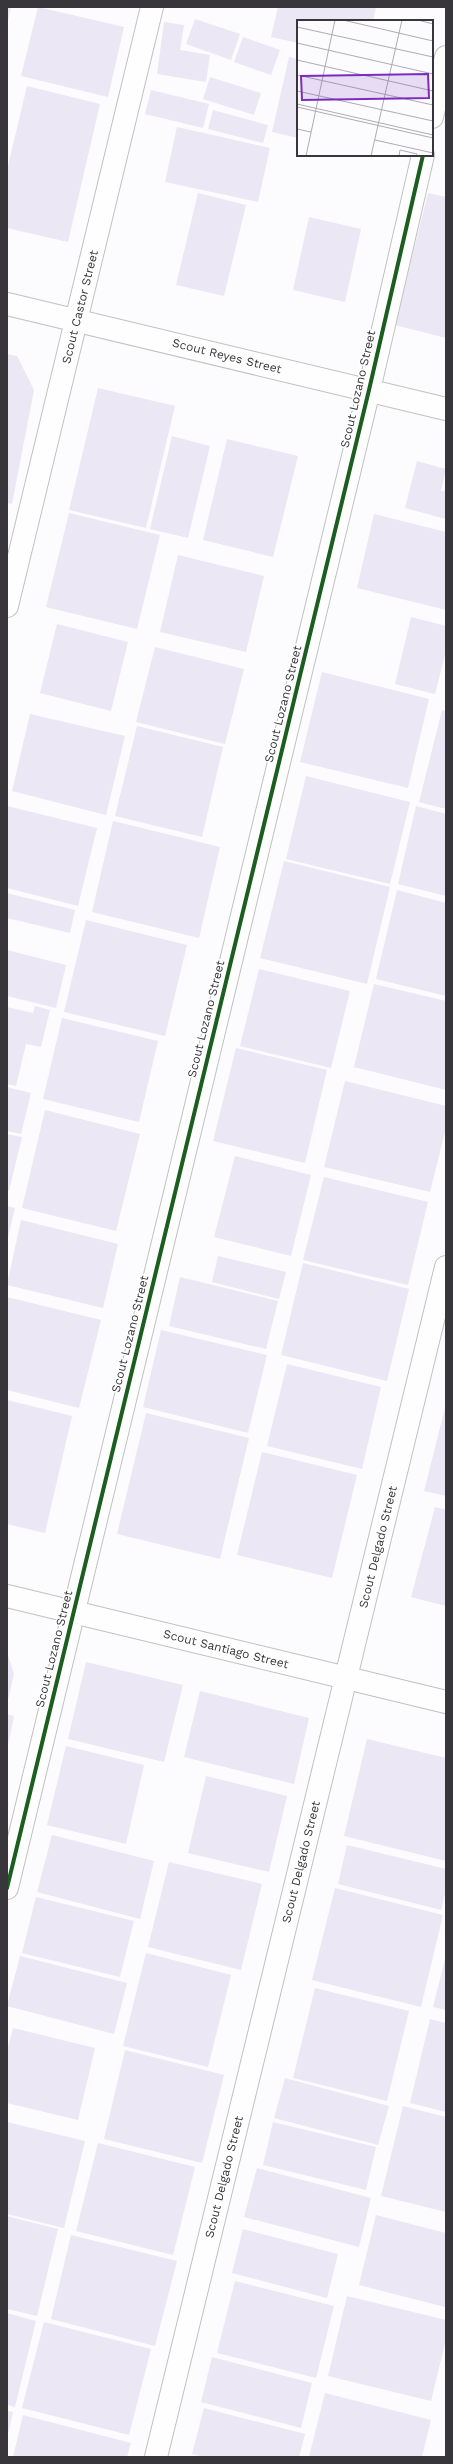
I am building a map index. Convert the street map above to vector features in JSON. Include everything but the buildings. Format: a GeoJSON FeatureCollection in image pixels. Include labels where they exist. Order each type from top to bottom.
{"type":"FeatureCollection","features":[{"type":"Feature","properties":{"kind":"street","name":"Scout Castor Street"},"geometry":{"type":"LineString","coordinates":[[7,606],[152,7]]}},
{"type":"Feature","properties":{"kind":"street"},"geometry":{"type":"LineString","coordinates":[[433,113],[446,57]]}},
{"type":"Feature","properties":{"kind":"street","name":"Scout Lozano Street"},"geometry":{"type":"LineString","coordinates":[[7,1888],[369,390],[423,156]]}},
{"type":"Feature","properties":{"kind":"street","name":"Scout Reyes Street"},"geometry":{"type":"LineString","coordinates":[[7,304],[76,319],[446,409]]}},
{"type":"Feature","properties":{"kind":"street","name":"Scout Delgado Street"},"geometry":{"type":"LineString","coordinates":[[156,2457],[446,1267]]}},
{"type":"Feature","properties":{"kind":"street","name":"Scout Santiago Street"},"geometry":{"type":"LineString","coordinates":[[7,1596],[446,1702]]}},
{"type":"Feature","properties":{"kind":"cycle path"},"geometry":{"type":"LineString","coordinates":[[7,1888],[369,390],[423,156]]}}]}
